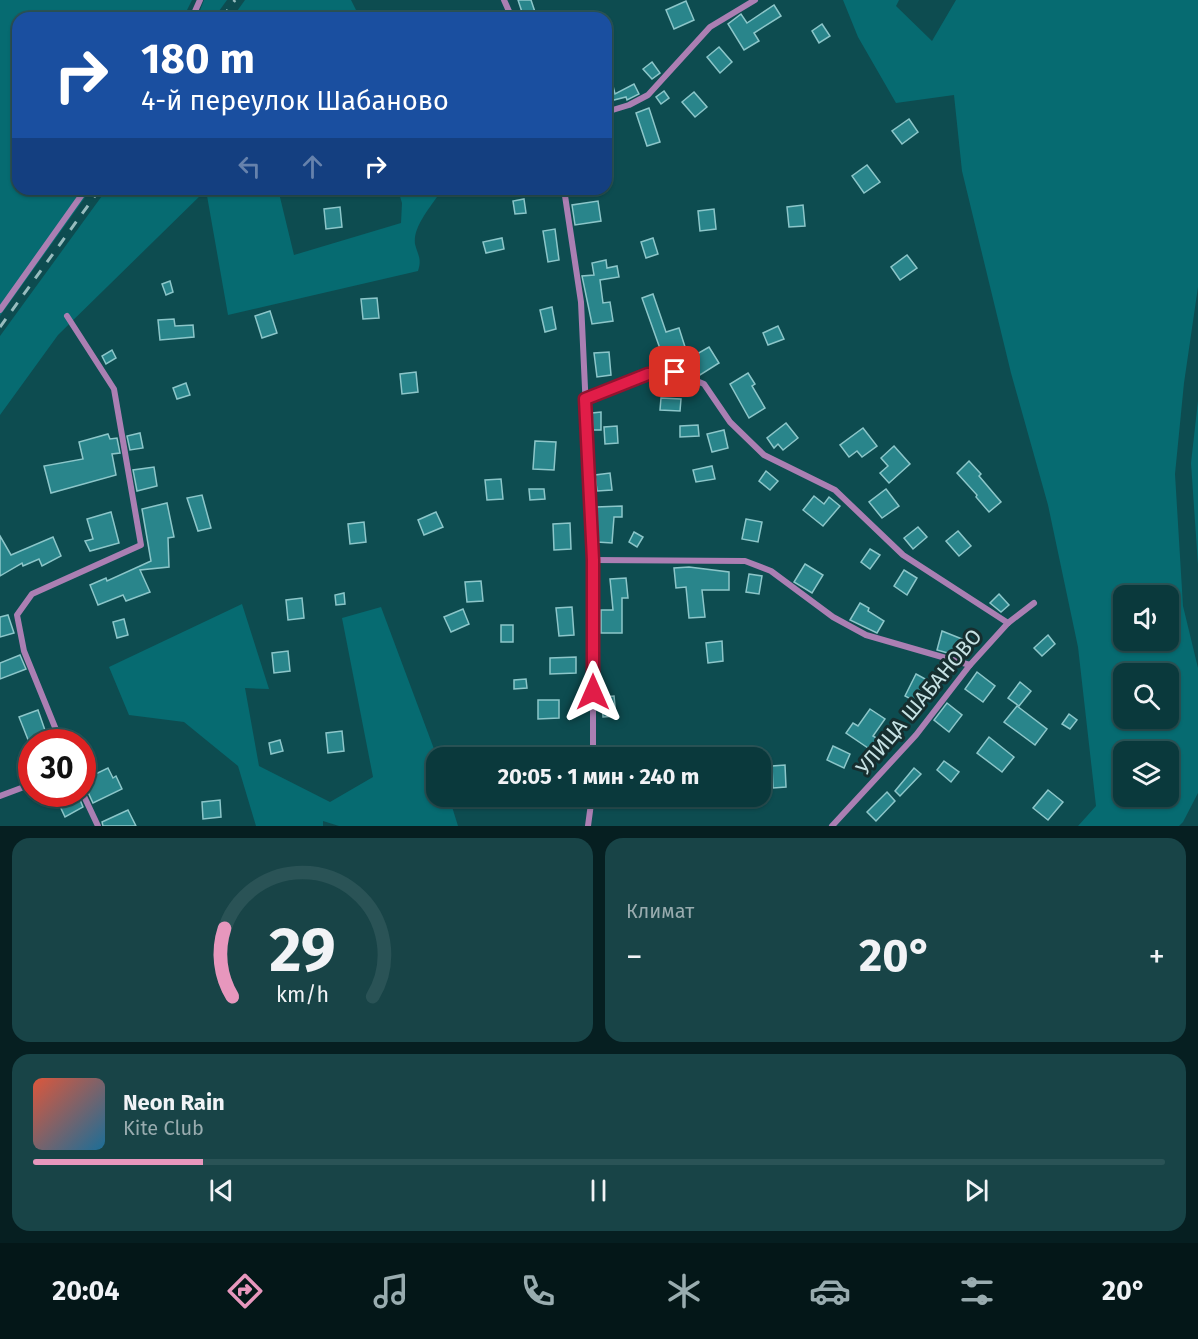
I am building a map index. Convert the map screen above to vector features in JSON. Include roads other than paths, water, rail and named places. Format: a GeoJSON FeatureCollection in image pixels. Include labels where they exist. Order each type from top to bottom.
{"type":"FeatureCollection","features":[{"type":"Feature","properties":{"kind":"street"},"geometry":{"type":"LineString","coordinates":[[612,110],[629,105],[648,95],[710,27],[755,0]]}},
{"type":"Feature","properties":{"kind":"street"},"geometry":{"type":"LineString","coordinates":[[0,310],[82,195]]}},
{"type":"Feature","properties":{"kind":"street"},"geometry":{"type":"LineString","coordinates":[[565,195],[581,302],[593,560],[593,747]]}},
{"type":"Feature","properties":{"kind":"street"},"geometry":{"type":"LineString","coordinates":[[56,729],[24,651],[17,615],[32,594],[141,545],[114,389],[67,316]]}},
{"type":"Feature","properties":{"kind":"street"},"geometry":{"type":"LineString","coordinates":[[585,399],[648,374],[675,372],[704,384],[730,422],[764,454],[835,490],[903,555],[1008,623]]}},
{"type":"Feature","properties":{"kind":"street"},"geometry":{"type":"LineString","coordinates":[[593,560],[745,561],[771,571],[833,617],[866,635],[970,665]]}},
{"type":"Feature","properties":{"kind":"street","name":"УЛИЦА ШАБАНОВО"},"geometry":{"type":"LineString","coordinates":[[832,826],[916,735],[970,665],[1008,623],[1034,603]]}},
{"type":"Feature","properties":{"kind":"street"},"geometry":{"type":"LineString","coordinates":[[0,796],[18,789]]}},
{"type":"Feature","properties":{"kind":"street"},"geometry":{"type":"LineString","coordinates":[[89,807],[98,826]]}},
{"type":"Feature","properties":{"kind":"street"},"geometry":{"type":"LineString","coordinates":[[588,826],[591,807]]}},
{"type":"Feature","properties":{"kind":"railway"},"geometry":{"type":"LineString","coordinates":[[226,12],[235,0]]}},
{"type":"Feature","properties":{"kind":"railway"},"geometry":{"type":"LineString","coordinates":[[0,327],[96,195]]}}]}
